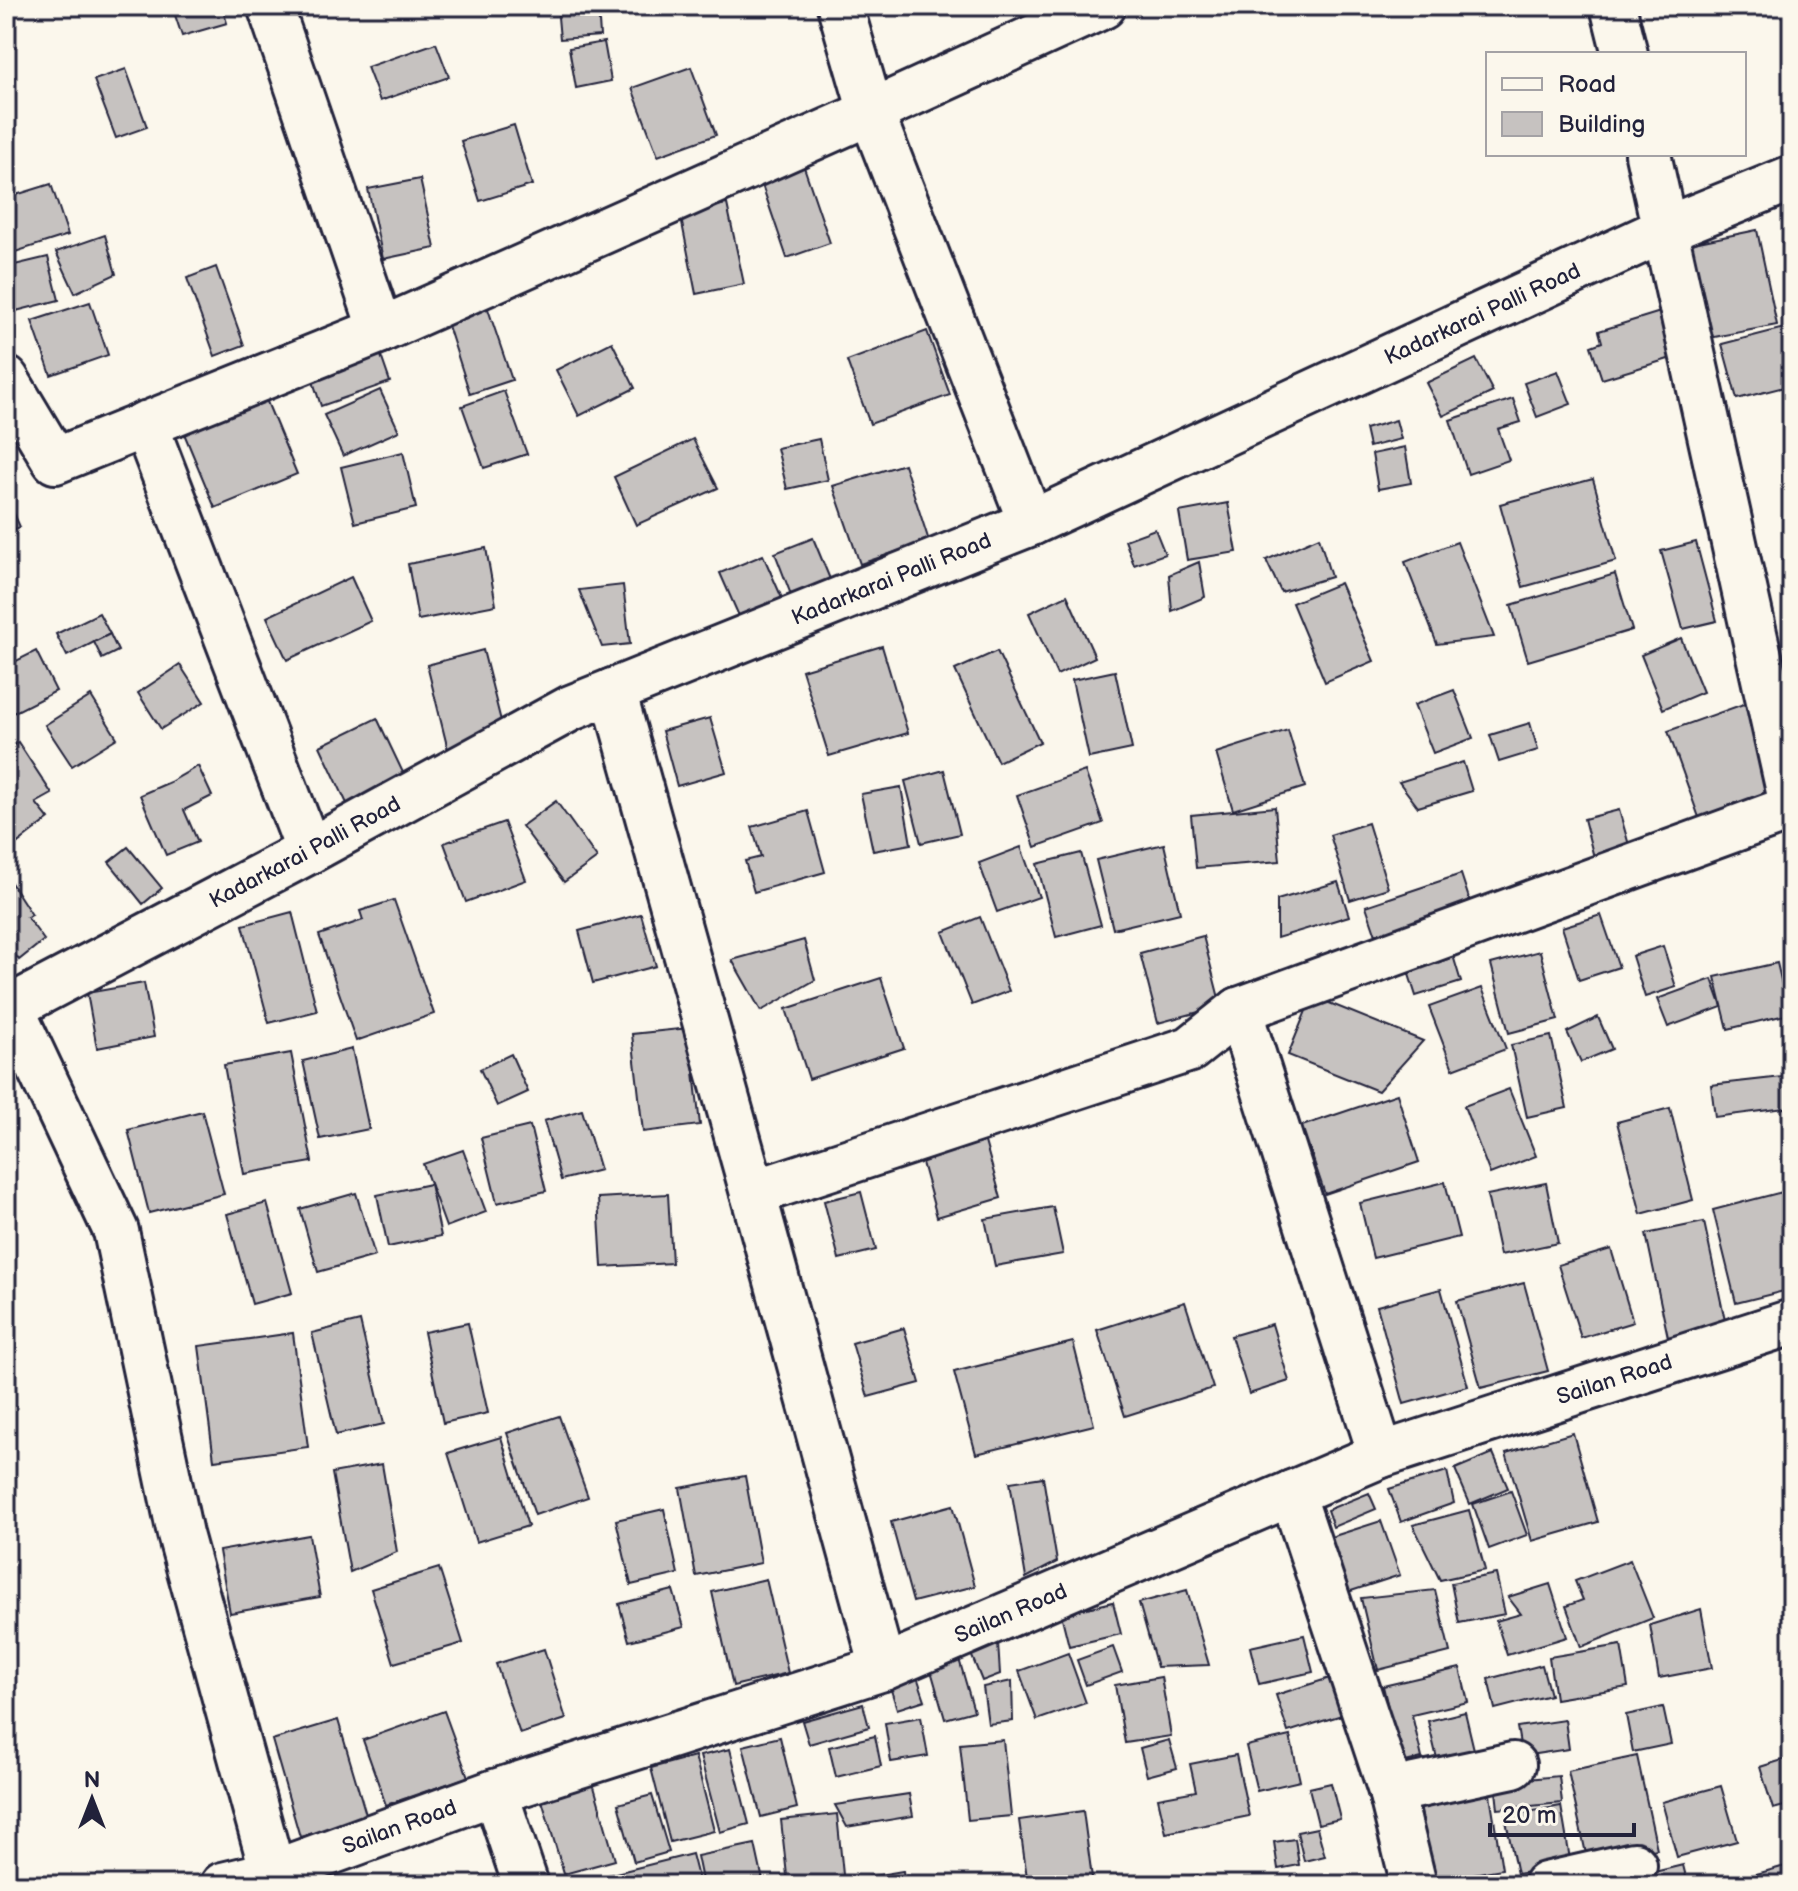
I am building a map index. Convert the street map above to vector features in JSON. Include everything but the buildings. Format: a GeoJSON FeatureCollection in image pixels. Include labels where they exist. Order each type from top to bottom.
{"type":"FeatureCollection","features":[{"type":"Feature","properties":{"kind":"street"},"geometry":{"type":"LineString","coordinates":[[270,6],[381,330]]}},
{"type":"Feature","properties":{"kind":"street"},"geometry":{"type":"LineString","coordinates":[[840,6],[871,112],[1031,523]]}},
{"type":"Feature","properties":{"kind":"street"},"geometry":{"type":"LineString","coordinates":[[6,379],[55,461],[381,330],[1103,6]]}},
{"type":"Feature","properties":{"kind":"street"},"geometry":{"type":"LineString","coordinates":[[1613,6],[1624,52]]}},
{"type":"Feature","properties":{"kind":"street"},"geometry":{"type":"LineString","coordinates":[[753,1193],[1190,1049],[1239,1010],[1792,806],[1648,156]]}},
{"type":"Feature","properties":{"kind":"street","name":"Kadarkarai Palli Road"},"geometry":{"type":"LineString","coordinates":[[8,1009],[309,851],[571,708],[1031,523],[1666,229],[1792,178]]}},
{"type":"Feature","properties":{"kind":"street"},"geometry":{"type":"LineString","coordinates":[[145,424],[309,851]]}},
{"type":"Feature","properties":{"kind":"street"},"geometry":{"type":"LineString","coordinates":[[613,691],[883,1668]]}},
{"type":"Feature","properties":{"kind":"street"},"geometry":{"type":"LineString","coordinates":[[8,1009],[116,1231],[180,1534],[273,1873]]}},
{"type":"Feature","properties":{"kind":"street"},"geometry":{"type":"LineString","coordinates":[[1239,1010],[1381,1455]]}},
{"type":"Feature","properties":{"kind":"street","name":"Sailan Road"},"geometry":{"type":"LineString","coordinates":[[223,1885],[273,1873],[495,1792],[883,1668],[1381,1455],[1792,1322]]}},
{"type":"Feature","properties":{"kind":"street"},"geometry":{"type":"LineString","coordinates":[[1292,1493],[1391,1791],[1414,1885]]}},
{"type":"Feature","properties":{"kind":"street"},"geometry":{"type":"LineString","coordinates":[[1391,1791],[1513,1765]]}},
{"type":"Feature","properties":{"kind":"street"},"geometry":{"type":"LineString","coordinates":[[495,1792],[526,1885]]}},
{"type":"Feature","properties":{"kind":"street"},"geometry":{"type":"LineString","coordinates":[[1546,1885],[1634,1865]]}}]}
